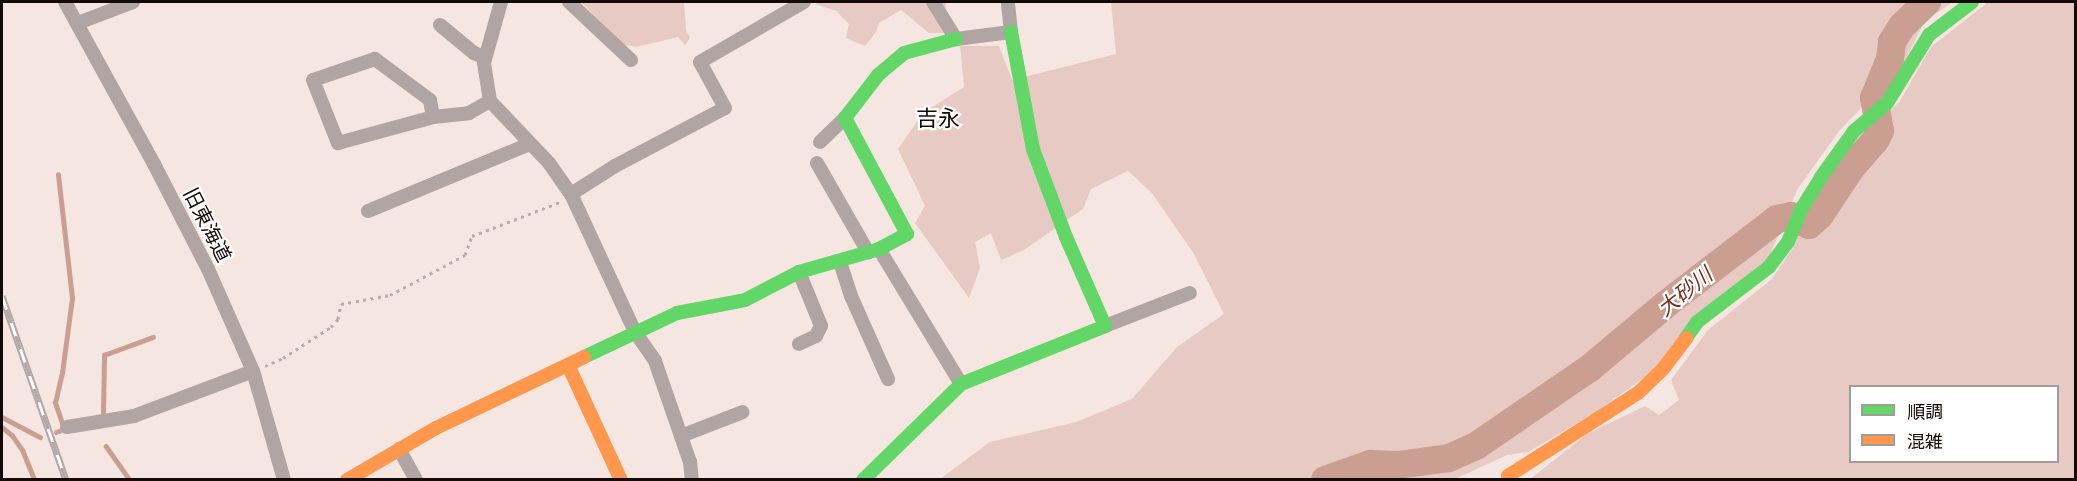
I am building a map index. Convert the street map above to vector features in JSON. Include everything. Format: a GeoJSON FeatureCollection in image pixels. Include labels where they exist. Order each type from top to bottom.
{"type":"FeatureCollection","features":[{"type":"Feature","properties":{"kind":"street","name":"旧東海道"},"geometry":{"type":"LineString","coordinates":[[65,2],[78,22],[202,259],[253,371],[284,480]]}},
{"type":"Feature","properties":{"kind":"street"},"geometry":{"type":"LineString","coordinates":[[78,22],[132,2]]}},
{"type":"Feature","properties":{"kind":"street"},"geometry":{"type":"LineString","coordinates":[[569,2],[631,60]]}},
{"type":"Feature","properties":{"kind":"street"},"geometry":{"type":"LineString","coordinates":[[571,194],[615,166],[724,108],[700,62],[804,2]]}},
{"type":"Feature","properties":{"kind":"street"},"geometry":{"type":"LineString","coordinates":[[933,2],[956,39]]}},
{"type":"Feature","properties":{"kind":"street"},"geometry":{"type":"LineString","coordinates":[[1008,2],[1011,32],[1033,149],[1066,237],[1105,326]]}},
{"type":"Feature","properties":{"kind":"street"},"geometry":{"type":"LineString","coordinates":[[1508,480],[1508,476],[1638,393],[1663,369],[1697,322],[1769,267],[1788,242],[1802,208],[1821,177],[1854,132],[1887,104],[1929,35],[1972,2]]}},
{"type":"Feature","properties":{"kind":"street"},"geometry":{"type":"LineString","coordinates":[[498,3],[485,58],[490,101],[549,163],[571,194],[635,332],[655,361],[690,462],[692,480]]}},
{"type":"Feature","properties":{"kind":"street"},"geometry":{"type":"LineString","coordinates":[[440,25],[474,53],[485,58]]}},
{"type":"Feature","properties":{"kind":"street"},"geometry":{"type":"LineString","coordinates":[[820,142],[845,118],[878,75],[904,53],[956,39],[1011,32]]}},
{"type":"Feature","properties":{"kind":"street"},"geometry":{"type":"LineString","coordinates":[[433,117],[430,100],[375,58],[313,80],[338,143],[433,117],[469,113],[490,101]]}},
{"type":"Feature","properties":{"kind":"street"},"geometry":{"type":"LineString","coordinates":[[347,480],[399,449],[678,313],[745,300],[799,272],[874,251],[907,234],[845,118]]}},
{"type":"Feature","properties":{"kind":"street"},"geometry":{"type":"LineString","coordinates":[[368,211],[530,144]]}},
{"type":"Feature","properties":{"kind":"street"},"geometry":{"type":"LineString","coordinates":[[817,164],[961,384]]}},
{"type":"Feature","properties":{"kind":"street"},"geometry":{"type":"LineString","coordinates":[[840,262],[851,297],[888,379]]}},
{"type":"Feature","properties":{"kind":"street"},"geometry":{"type":"LineString","coordinates":[[799,272],[822,326],[816,336],[799,344]]}},
{"type":"Feature","properties":{"kind":"street"},"geometry":{"type":"LineString","coordinates":[[863,480],[961,384],[1190,292]]}},
{"type":"Feature","properties":{"kind":"street"},"geometry":{"type":"LineString","coordinates":[[568,365],[621,480]]}},
{"type":"Feature","properties":{"kind":"street"},"geometry":{"type":"LineString","coordinates":[[67,427],[134,416],[253,371]]}},
{"type":"Feature","properties":{"kind":"street"},"geometry":{"type":"LineString","coordinates":[[681,436],[743,412]]}},
{"type":"Feature","properties":{"kind":"street"},"geometry":{"type":"LineString","coordinates":[[399,449],[416,480]]}},
{"type":"Feature","properties":{"kind":"path"},"geometry":{"type":"LineString","coordinates":[[253,371],[283,358],[331,327],[338,319],[341,304],[390,295],[465,255],[472,236],[555,204],[571,194]]}},
{"type":"Feature","properties":{"kind":"shaded area"},"geometry":{"type":"Polygon","coordinates":[[[581,2],[684,2],[686,30],[690,38],[685,45],[678,37],[636,47],[622,44],[581,2]]]}},
{"type":"Feature","properties":{"kind":"shaded area"},"geometry":{"type":"Polygon","coordinates":[[[818,2],[946,2],[945,33],[929,33],[901,10],[879,23],[876,32],[865,46],[846,38],[849,24],[836,11],[815,4],[818,2]]]}},
{"type":"Feature","properties":{"kind":"shaded area"},"geometry":{"type":"Polygon","coordinates":[[[1111,2],[1953,2],[1925,21],[1902,66],[1839,131],[1797,190],[1767,262],[1654,370],[1599,410],[1528,452],[1507,455],[1455,479],[940,479],[990,442],[1076,422],[1132,399],[1177,347],[1224,314],[1194,254],[1152,193],[1128,171],[1091,189],[1083,209],[1024,250],[1001,260],[991,233],[975,242],[980,268],[969,298],[915,223],[925,206],[898,149],[923,113],[964,87],[960,46],[999,46],[1012,80],[1116,54],[1111,2]]]}},
{"type":"Feature","properties":{"kind":"shaded area"},"geometry":{"type":"Polygon","coordinates":[[[1988,2],[2075,2],[2075,479],[1529,480],[1587,434],[1645,406],[1659,415],[1679,400],[1671,380],[1708,330],[1771,280],[1793,248],[1811,203],[1854,147],[1900,101],[1931,47],[1988,2]]]}},
{"type":"Feature","properties":{"kind":"waterway","name":"大砂川"},"geometry":{"type":"LineString","coordinates":[[1325,480],[1370,464],[1398,465],[1449,458],[1476,446],[1590,368],[1665,305],[1777,219],[1791,216],[1809,225],[1820,215],[1851,168],[1876,139],[1880,131],[1874,98],[1890,59],[1892,42],[1902,26],[1927,2]]}},
{"type":"Feature","properties":{"kind":"waterway"},"geometry":{"type":"LineString","coordinates":[[56,432],[64,429],[55,403],[62,373],[72,298],[58,175]]}},
{"type":"Feature","properties":{"kind":"waterway"},"geometry":{"type":"LineString","coordinates":[[103,414],[104,355],[153,337]]}},
{"type":"Feature","properties":{"kind":"waterway"},"geometry":{"type":"LineString","coordinates":[[2,417],[40,437]]}},
{"type":"Feature","properties":{"kind":"waterway"},"geometry":{"type":"LineString","coordinates":[[2,427],[12,435],[23,451],[35,480]]}},
{"type":"Feature","properties":{"kind":"waterway"},"geometry":{"type":"LineString","coordinates":[[106,446],[130,480]]}},
{"type":"Feature","properties":{"kind":"railway"},"geometry":{"type":"LineString","coordinates":[[2,296],[66,480]]}},
{"type":"Feature","properties":{"kind":"traffic: fast"},"geometry":{"type":"LineString","coordinates":[[1686,338],[1697,322],[1769,267],[1788,242],[1802,208],[1821,177],[1854,131],[1887,103],[1929,35],[1972,2]]}},
{"type":"Feature","properties":{"kind":"traffic: fast"},"geometry":{"type":"LineString","coordinates":[[863,480],[961,384],[1105,326],[1066,237],[1033,149],[1011,32]]}},
{"type":"Feature","properties":{"kind":"traffic: fast"},"geometry":{"type":"LineString","coordinates":[[584,357],[677,313],[745,300],[799,272],[879,249],[907,234],[845,118],[878,75],[904,53],[956,39]]}},
{"type":"Feature","properties":{"kind":"traffic: slow"},"geometry":{"type":"LineString","coordinates":[[1508,480],[1508,476],[1638,393],[1663,369],[1686,338]]}},
{"type":"Feature","properties":{"kind":"traffic: slow"},"geometry":{"type":"LineString","coordinates":[[347,480],[436,428],[584,357]]}},
{"type":"Feature","properties":{"kind":"traffic: slow"},"geometry":{"type":"LineString","coordinates":[[568,365],[621,480]]}},
{"type":"Feature","properties":{"kind":"district","name":"吉永"},"geometry":{"type":"Point","coordinates":[938,119]}}]}
